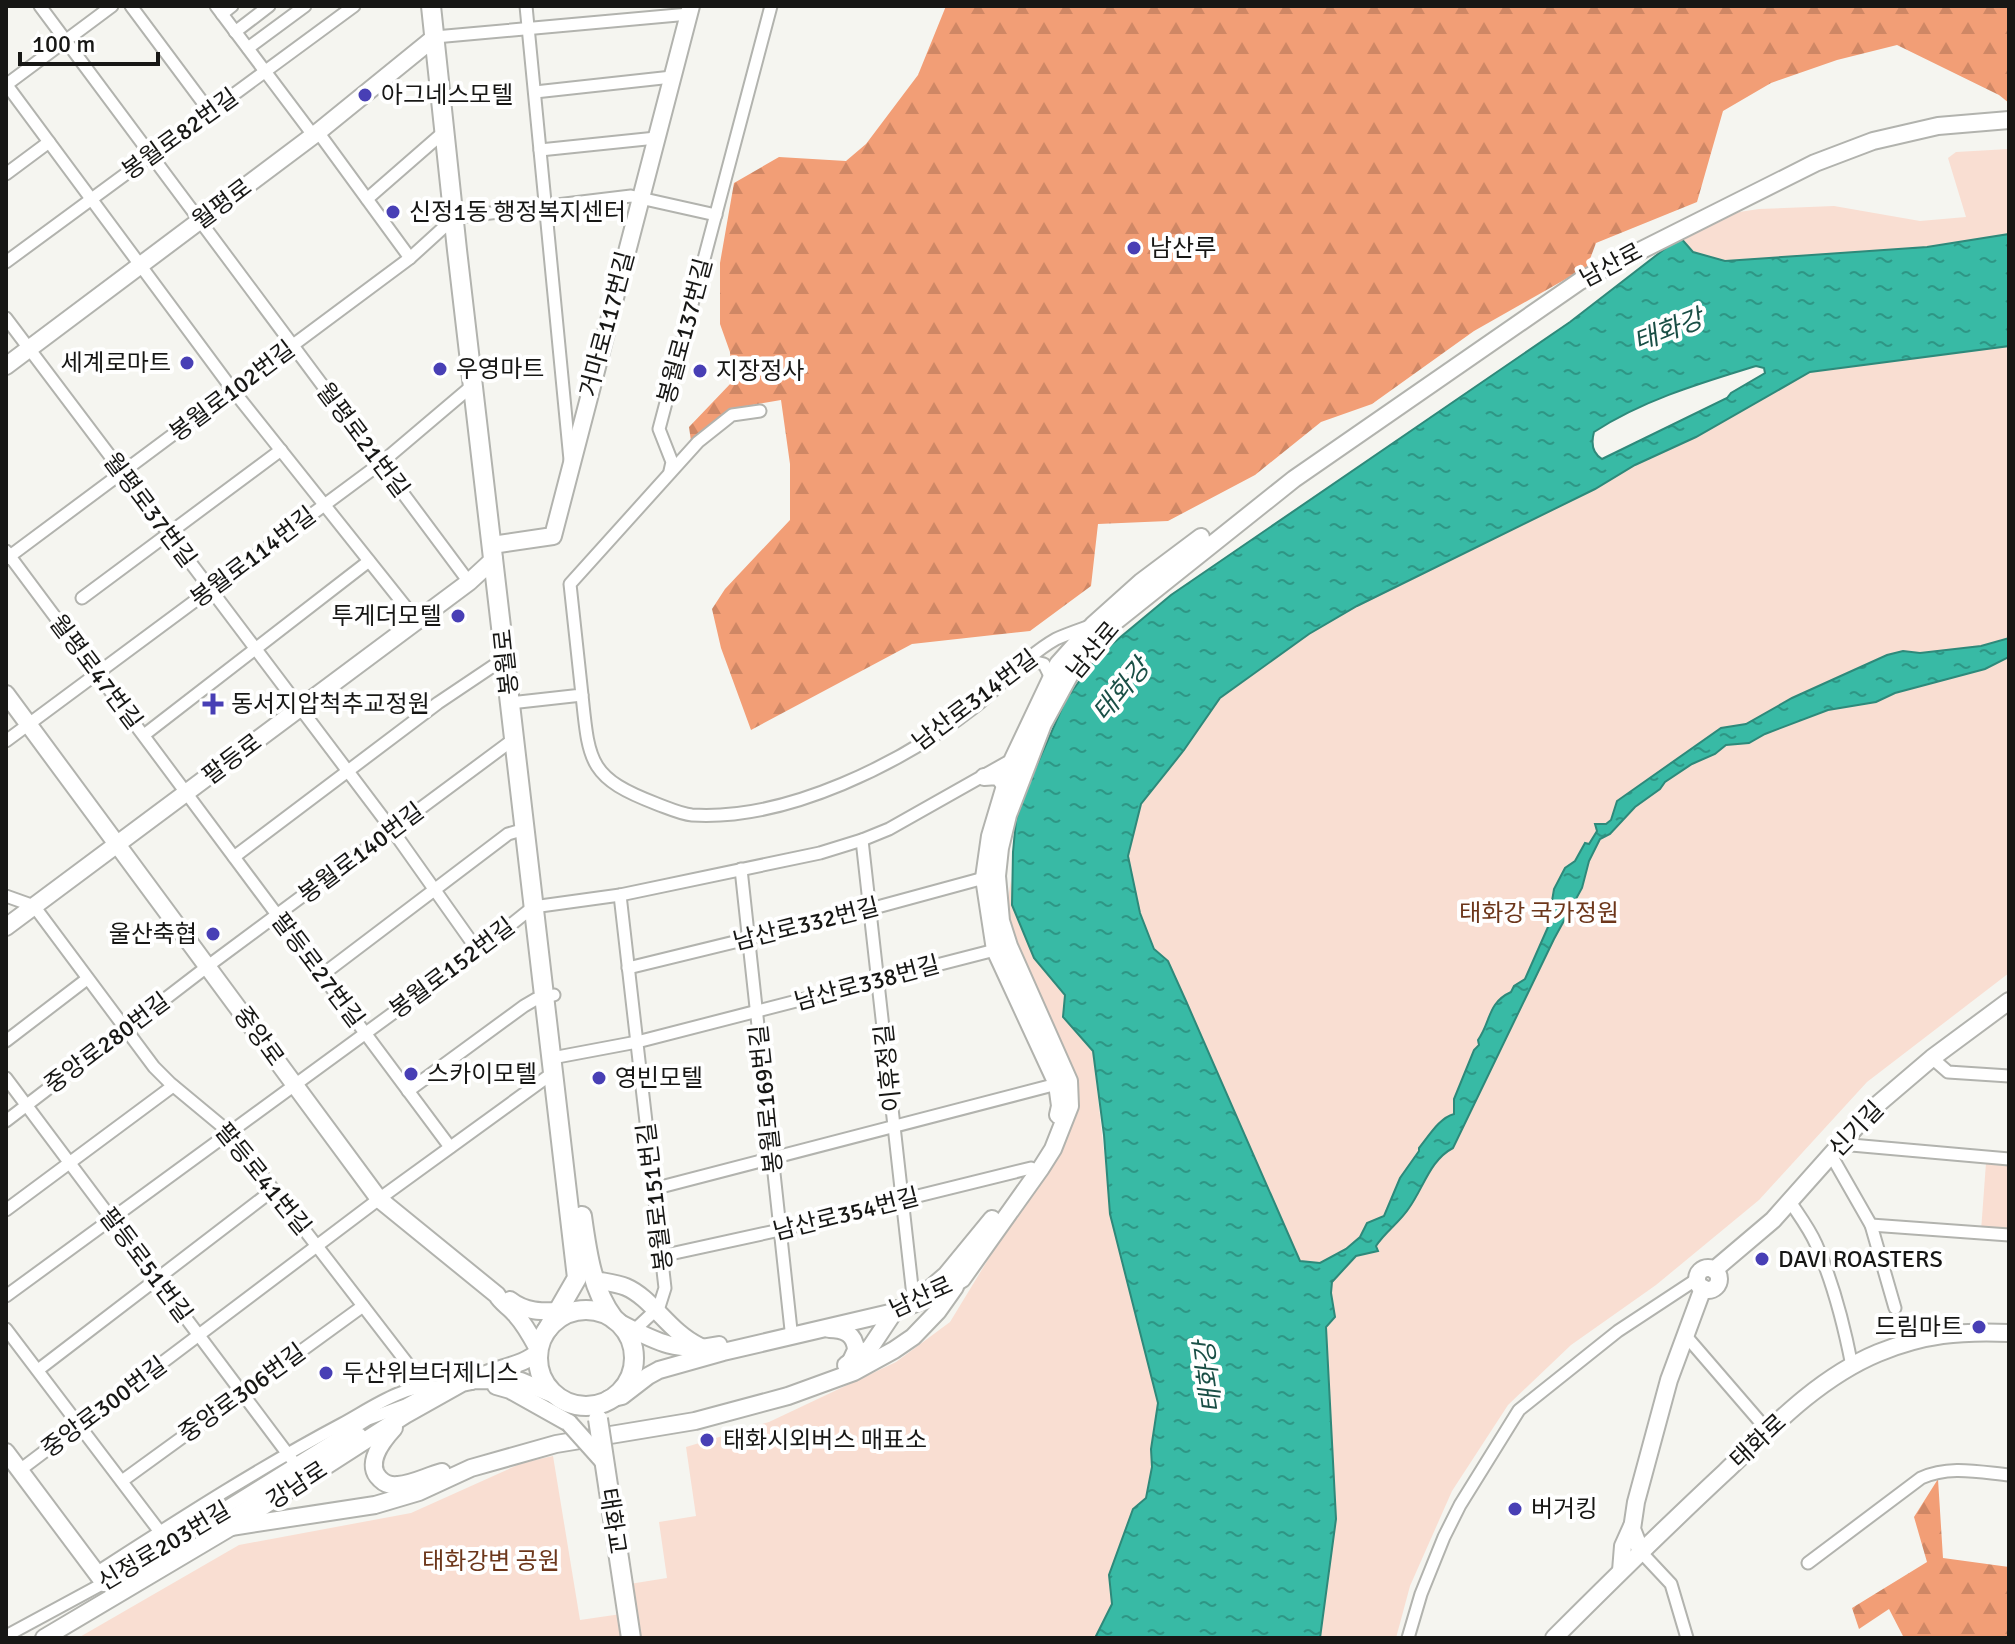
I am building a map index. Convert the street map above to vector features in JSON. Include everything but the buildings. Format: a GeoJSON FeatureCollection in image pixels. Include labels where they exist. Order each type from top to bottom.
{"type":"FeatureCollection","features":[{"type":"Feature","properties":{"kind":"main road","name":"봉월로"},"geometry":{"type":"LineString","coordinates":[[431,6],[441,37],[446,131],[460,217],[473,385],[496,549],[505,658],[515,702],[514,739],[525,829],[538,906]]}},
{"type":"Feature","properties":{"kind":"main road"},"geometry":{"type":"LineString","coordinates":[[444,6],[441,37],[460,217]]}},
{"type":"Feature","properties":{"kind":"main road","name":"거마로117번길"},"geometry":{"type":"LineString","coordinates":[[496,549],[553,536],[690,10]]}},
{"type":"Feature","properties":{"kind":"main road","name":"월평로"},"geometry":{"type":"LineString","coordinates":[[6,366],[441,37]]}},
{"type":"Feature","properties":{"kind":"main road","name":"남산로"},"geometry":{"type":"LineString","coordinates":[[631,1333],[667,1346],[701,1347],[890,1308],[930,1288],[946,1275],[1031,1168],[1055,1126],[1060,1106],[1057,1084],[995,950],[984,878],[990,836],[1013,759],[1058,664],[1093,625],[1141,582],[1273,484],[1584,272],[1807,158],[1864,134],[1933,118],[2009,112]]}},
{"type":"Feature","properties":{"kind":"main road","name":"남산로"},"geometry":{"type":"LineString","coordinates":[[601,1408],[659,1370],[816,1330],[938,1294],[962,1279],[1053,1149],[1070,1106],[1069,1081],[1009,946],[1001,921],[997,876],[1000,848],[1008,815],[1043,724],[1073,669],[1111,625],[1294,479],[1580,281],[1815,163],[1873,141],[1938,126],[2009,120]]}},
{"type":"Feature","properties":{"kind":"main road"},"geometry":{"type":"LineString","coordinates":[[463,249],[549,995],[577,1278],[556,1311],[547,1330],[538,1363],[542,1378],[552,1391],[580,1405],[601,1408],[626,1385],[632,1373],[631,1333],[615,1320],[598,1311],[556,1311],[536,1312],[520,1308],[504,1295],[497,1295]]}},
{"type":"Feature","properties":{"kind":"main road","name":"팔등로"},"geometry":{"type":"LineString","coordinates":[[6,927],[469,582],[496,549]]}},
{"type":"Feature","properties":{"kind":"main road","name":"중앙로"},"geometry":{"type":"LineString","coordinates":[[6,694],[379,1199],[497,1295],[526,1327],[539,1351]]}},
{"type":"Feature","properties":{"kind":"main road"},"geometry":{"type":"LineString","coordinates":[[984,777],[998,776],[1005,785]]}},
{"type":"Feature","properties":{"kind":"main road","name":"신기길"},"geometry":{"type":"LineString","coordinates":[[1700,1284],[1711,1289],[1717,1284],[1718,1277],[1714,1270],[1752,1240],[1871,1110],[1932,1058],[2009,1001]]}},
{"type":"Feature","properties":{"kind":"main road"},"geometry":{"type":"LineString","coordinates":[[556,1062],[571,1132],[583,1223],[595,1280],[600,1297],[615,1320]]}},
{"type":"Feature","properties":{"kind":"main road"},"geometry":{"type":"LineString","coordinates":[[404,1410],[376,1453],[376,1474],[381,1481],[390,1485],[471,1468],[556,1444],[695,1421],[788,1396],[854,1372],[913,1337],[962,1279]]}},
{"type":"Feature","properties":{"kind":"main road"},"geometry":{"type":"LineString","coordinates":[[595,1280],[625,1286],[640,1296],[684,1339],[701,1347]]}},
{"type":"Feature","properties":{"kind":"main road"},"geometry":{"type":"LineString","coordinates":[[1621,1571],[1623,1546],[1632,1526],[1669,1380],[1686,1336],[1700,1284]]}},
{"type":"Feature","properties":{"kind":"main road"},"geometry":{"type":"LineString","coordinates":[[890,1308],[894,1350]]}},
{"type":"Feature","properties":{"kind":"main road","name":"남산로"},"geometry":{"type":"LineString","coordinates":[[850,1363],[870,1348],[890,1308]]}},
{"type":"Feature","properties":{"kind":"main road"},"geometry":{"type":"LineString","coordinates":[[547,1330],[557,1320],[578,1311]]}},
{"type":"Feature","properties":{"kind":"main road"},"geometry":{"type":"LineString","coordinates":[[788,1396],[807,1381],[850,1363],[856,1350],[856,1344],[848,1332],[816,1330]]}},
{"type":"Feature","properties":{"kind":"main road","name":"태화로"},"geometry":{"type":"LineString","coordinates":[[1554,1638],[1768,1431],[1802,1400],[1852,1366],[1879,1353],[1945,1333],[2009,1333]]}},
{"type":"Feature","properties":{"kind":"main road"},"geometry":{"type":"LineString","coordinates":[[467,1382],[487,1371],[518,1364],[539,1351]]}},
{"type":"Feature","properties":{"kind":"main road","name":"강남로"},"geometry":{"type":"LineString","coordinates":[[44,1638],[231,1527],[404,1410],[467,1382],[521,1381],[559,1397]]}},
{"type":"Feature","properties":{"kind":"main road"},"geometry":{"type":"LineString","coordinates":[[467,1382],[510,1390],[569,1423],[603,1461]]}},
{"type":"Feature","properties":{"kind":"main road","name":"태화교"},"geometry":{"type":"LineString","coordinates":[[601,1408],[603,1461],[631,1638]]}},
{"type":"Feature","properties":{"kind":"main road"},"geometry":{"type":"LineString","coordinates":[[6,1452],[100,1578]]}},
{"type":"Feature","properties":{"kind":"main road"},"geometry":{"type":"LineString","coordinates":[[231,1527],[375,1505],[419,1492],[471,1468]]}},
{"type":"Feature","properties":{"kind":"main road"},"geometry":{"type":"LineString","coordinates":[[1632,1526],[1641,1552]]}},
{"type":"Feature","properties":{"kind":"street","name":"월평로21번길"},"geometry":{"type":"LineString","coordinates":[[40,6],[469,582]]}},
{"type":"Feature","properties":{"kind":"street"},"geometry":{"type":"LineString","coordinates":[[112,6],[6,85],[232,389],[417,621]]}},
{"type":"Feature","properties":{"kind":"street"},"geometry":{"type":"LineString","coordinates":[[131,6],[210,112]]}},
{"type":"Feature","properties":{"kind":"street"},"geometry":{"type":"LineString","coordinates":[[235,32],[269,6]]}},
{"type":"Feature","properties":{"kind":"street"},"geometry":{"type":"LineString","coordinates":[[248,48],[305,6]]}},
{"type":"Feature","properties":{"kind":"street","name":"봉월로82번길"},"geometry":{"type":"LineString","coordinates":[[6,262],[354,6]]}},
{"type":"Feature","properties":{"kind":"street"},"geometry":{"type":"LineString","coordinates":[[526,6],[570,464]]}},
{"type":"Feature","properties":{"kind":"street","name":"봉월로137번길"},"geometry":{"type":"LineString","coordinates":[[670,471],[672,462],[659,429],[771,6]]}},
{"type":"Feature","properties":{"kind":"street"},"geometry":{"type":"LineString","coordinates":[[223,9],[235,32],[265,72],[410,258]]}},
{"type":"Feature","properties":{"kind":"street"},"geometry":{"type":"LineString","coordinates":[[441,37],[529,30],[690,10]]}},
{"type":"Feature","properties":{"kind":"street"},"geometry":{"type":"LineString","coordinates":[[535,92],[672,77]]}},
{"type":"Feature","properties":{"kind":"street"},"geometry":{"type":"LineString","coordinates":[[367,199],[446,131]]}},
{"type":"Feature","properties":{"kind":"street"},"geometry":{"type":"LineString","coordinates":[[540,150],[656,138]]}},
{"type":"Feature","properties":{"kind":"street"},"geometry":{"type":"LineString","coordinates":[[6,174],[49,142]]}},
{"type":"Feature","properties":{"kind":"street"},"geometry":{"type":"LineString","coordinates":[[460,217],[641,197],[716,215]]}},
{"type":"Feature","properties":{"kind":"street","name":"봉월로102번길"},"geometry":{"type":"LineString","coordinates":[[7,556],[123,474],[460,217]]}},
{"type":"Feature","properties":{"kind":"street","name":"월평로37번길"},"geometry":{"type":"LineString","coordinates":[[6,318],[393,831],[478,951]]}},
{"type":"Feature","properties":{"kind":"street","name":"봉월로114번길"},"geometry":{"type":"LineString","coordinates":[[6,741],[381,463],[473,385]]}},
{"type":"Feature","properties":{"kind":"street"},"geometry":{"type":"LineString","coordinates":[[515,702],[582,695],[570,584],[698,442],[732,415],[760,411]]}},
{"type":"Feature","properties":{"kind":"street"},"geometry":{"type":"LineString","coordinates":[[82,598],[281,450]]}},
{"type":"Feature","properties":{"kind":"street","name":"월평로47번길"},"geometry":{"type":"LineString","coordinates":[[7,556],[187,793]]}},
{"type":"Feature","properties":{"kind":"street"},"geometry":{"type":"LineString","coordinates":[[144,735],[369,561]]}},
{"type":"Feature","properties":{"kind":"street","name":"남산로314번길"},"geometry":{"type":"LineString","coordinates":[[582,695],[590,754],[611,782],[631,794],[689,815],[738,814],[786,803],[880,766],[923,743],[976,705],[1057,639],[1093,625],[1111,625]]}},
{"type":"Feature","properties":{"kind":"street"},"geometry":{"type":"LineString","coordinates":[[234,857],[438,703],[505,658]]}},
{"type":"Feature","properties":{"kind":"street"},"geometry":{"type":"LineString","coordinates":[[1028,660],[1044,664],[1051,678]]}},
{"type":"Feature","properties":{"kind":"street","name":"봉월로140번길"},"geometry":{"type":"LineString","coordinates":[[208,966],[514,739]]}},
{"type":"Feature","properties":{"kind":"street"},"geometry":{"type":"LineString","coordinates":[[538,906],[620,895],[820,853],[889,829],[1013,759]]}},
{"type":"Feature","properties":{"kind":"street","name":"팔등로27번길"},"geometry":{"type":"LineString","coordinates":[[187,793],[450,1147]]}},
{"type":"Feature","properties":{"kind":"street"},"geometry":{"type":"LineString","coordinates":[[322,975],[508,834],[525,829]]}},
{"type":"Feature","properties":{"kind":"street","name":"이휴정길"},"geometry":{"type":"LineString","coordinates":[[862,840],[910,1297]]}},
{"type":"Feature","properties":{"kind":"street","name":"봉월로169번길"},"geometry":{"type":"LineString","coordinates":[[736,870],[748,939],[791,1330]]}},
{"type":"Feature","properties":{"kind":"street","name":"남산로332번길"},"geometry":{"type":"LineString","coordinates":[[628,968],[984,878]]}},
{"type":"Feature","properties":{"kind":"street","name":"봉월로151번길"},"geometry":{"type":"LineString","coordinates":[[620,895],[665,1288],[664,1297],[654,1311]]}},
{"type":"Feature","properties":{"kind":"street"},"geometry":{"type":"LineString","coordinates":[[6,896],[34,906]]}},
{"type":"Feature","properties":{"kind":"street","name":"팔등로41번길"},"geometry":{"type":"LineString","coordinates":[[34,906],[154,1067],[229,1132],[424,1385]]}},
{"type":"Feature","properties":{"kind":"street","name":"봉월로152번길"},"geometry":{"type":"LineString","coordinates":[[6,1296],[538,906]]}},
{"type":"Feature","properties":{"kind":"street","name":"남산로338번길"},"geometry":{"type":"LineString","coordinates":[[556,1062],[995,950]]}},
{"type":"Feature","properties":{"kind":"street","name":"중앙로280번길"},"geometry":{"type":"LineString","coordinates":[[6,1121],[208,966]]}},
{"type":"Feature","properties":{"kind":"street"},"geometry":{"type":"LineString","coordinates":[[6,1041],[87,979]]}},
{"type":"Feature","properties":{"kind":"street"},"geometry":{"type":"LineString","coordinates":[[408,1091],[513,1014],[549,995]]}},
{"type":"Feature","properties":{"kind":"street"},"geometry":{"type":"LineString","coordinates":[[1932,1058],[1948,1072],[2009,1076]]}},
{"type":"Feature","properties":{"kind":"street","name":"중앙로300번길"},"geometry":{"type":"LineString","coordinates":[[20,1470],[450,1147],[556,1062]]}},
{"type":"Feature","properties":{"kind":"street","name":"팔등로51번길"},"geometry":{"type":"LineString","coordinates":[[6,1078],[296,1465]]}},
{"type":"Feature","properties":{"kind":"street"},"geometry":{"type":"LineString","coordinates":[[653,1189],[1057,1084]]}},
{"type":"Feature","properties":{"kind":"street"},"geometry":{"type":"LineString","coordinates":[[6,1210],[173,1086]]}},
{"type":"Feature","properties":{"kind":"street"},"geometry":{"type":"LineString","coordinates":[[1895,1308],[1871,1225],[1835,1149],[2009,1159]]}},
{"type":"Feature","properties":{"kind":"street","name":"남산로354번길"},"geometry":{"type":"LineString","coordinates":[[661,1256],[1031,1168]]}},
{"type":"Feature","properties":{"kind":"street"},"geometry":{"type":"LineString","coordinates":[[38,1370],[273,1190]]}},
{"type":"Feature","properties":{"kind":"street"},"geometry":{"type":"LineString","coordinates":[[1789,1200],[1823,1261],[1845,1331],[1852,1366]]}},
{"type":"Feature","properties":{"kind":"street"},"geometry":{"type":"LineString","coordinates":[[1871,1225],[2009,1235]]}},
{"type":"Feature","properties":{"kind":"street"},"geometry":{"type":"LineString","coordinates":[[1408,1638],[1421,1594],[1444,1537],[1460,1505],[1519,1410],[1618,1331],[1700,1284]]}},
{"type":"Feature","properties":{"kind":"street","name":"중앙로306번길"},"geometry":{"type":"LineString","coordinates":[[122,1481],[363,1306]]}},
{"type":"Feature","properties":{"kind":"street"},"geometry":{"type":"LineString","coordinates":[[631,1333],[654,1311]]}},
{"type":"Feature","properties":{"kind":"street"},"geometry":{"type":"LineString","coordinates":[[6,1329],[160,1532]]}},
{"type":"Feature","properties":{"kind":"street"},"geometry":{"type":"LineString","coordinates":[[1686,1336],[1768,1431]]}},
{"type":"Feature","properties":{"kind":"street"},"geometry":{"type":"LineString","coordinates":[[205,1543],[210,1530],[437,1387],[449,1381],[467,1382]]}},
{"type":"Feature","properties":{"kind":"street"},"geometry":{"type":"LineString","coordinates":[[100,1578],[160,1532],[287,1453],[387,1399],[424,1385],[437,1387]]}},
{"type":"Feature","properties":{"kind":"street","name":"신정로203번길"},"geometry":{"type":"LineString","coordinates":[[6,1636],[296,1465],[368,1419],[404,1410]]}},
{"type":"Feature","properties":{"kind":"street"},"geometry":{"type":"LineString","coordinates":[[1808,1563],[1921,1478],[1932,1473],[1943,1470],[2009,1475]]}},
{"type":"Feature","properties":{"kind":"street"},"geometry":{"type":"LineString","coordinates":[[1641,1552],[1671,1584],[1687,1638]]}},
{"type":"Feature","properties":{"kind":"green space"},"geometry":{"type":"Polygon","coordinates":[[[946,6],[2009,6],[2009,103],[1999,95],[1897,45],[1837,60],[1771,83],[1723,111],[1697,202],[1596,243],[1587,267],[1474,331],[1372,404],[1321,422],[1255,475],[1168,521],[1098,524],[1091,586],[1030,631],[912,644],[751,730],[721,648],[712,609],[725,589],[790,520],[790,464],[781,400],[735,408],[691,441],[689,427],[732,382],[730,352],[720,324],[720,263],[734,183],[779,157],[846,161],[866,144],[918,75],[946,6]]]}},
{"type":"Feature","properties":{"kind":"green space"},"geometry":{"type":"Polygon","coordinates":[[[2009,149],[2009,234],[1927,247],[1725,261],[1693,252],[1680,237],[1739,212],[1759,209],[1834,206],[1920,221],[1966,217],[1948,158],[1956,152],[2009,149]]]}},
{"type":"Feature","properties":{"kind":"green space","name":"태화강 국가정원"},"geometry":{"type":"Polygon","coordinates":[[[2009,346],[2009,973],[1867,1082],[1759,1200],[1656,1285],[1571,1345],[1508,1405],[1452,1491],[1410,1586],[1396,1638],[1320,1638],[1336,1519],[1326,1327],[1303,1267],[1168,961],[1155,949],[1140,913],[1128,856],[1141,804],[1220,698],[1309,634],[1357,606],[1696,437],[1810,372],[2009,346]]]}},
{"type":"Feature","properties":{"kind":"green space","name":"태화강변 공원"},"geometry":{"type":"Polygon","coordinates":[[[1011,880],[1012,897],[1021,928],[1044,969],[1065,995],[1063,1017],[1093,1051],[1109,1199],[1158,1403],[1146,1498],[1133,1509],[1110,1575],[1112,1604],[1095,1638],[78,1638],[239,1545],[411,1513],[522,1463],[553,1456],[580,1620],[621,1614],[617,1586],[667,1578],[659,1522],[696,1516],[686,1447],[769,1422],[896,1362],[950,1322],[992,1253],[1036,1190],[1063,1141],[1005,916],[1011,880]]]}},
{"type":"Feature","properties":{"kind":"green space"},"geometry":{"type":"Polygon","coordinates":[[[1986,1163],[2009,1164],[2009,1232],[1981,1231],[1986,1163]]]}},
{"type":"Feature","properties":{"kind":"green space"},"geometry":{"type":"Polygon","coordinates":[[[1938,1479],[1943,1558],[2009,1567],[2009,1638],[1904,1638],[1889,1609],[1859,1629],[1852,1608],[1927,1562],[1914,1517],[1938,1479]]]}},
{"type":"Feature","properties":{"kind":"water","name":"태화강"},"geometry":{"type":"Polygon","coordinates":[[[2009,234],[2009,346],[1810,372],[1696,437],[1357,606],[1309,634],[1220,698],[1141,804],[1128,856],[1140,913],[1154,949],[1168,961],[1300,1261],[1320,1263],[1346,1249],[1360,1237],[1367,1223],[1384,1216],[1400,1178],[1419,1148],[1439,1123],[1454,1114],[1454,1099],[1493,1007],[1525,979],[1548,927],[1547,912],[1554,889],[1565,868],[1575,861],[1585,843],[1589,844],[1597,831],[1595,824],[1606,824],[1611,820],[1617,801],[1721,728],[1746,724],[1792,698],[1887,655],[1903,651],[1920,653],[1981,646],[2009,638],[2009,657],[1985,669],[1895,693],[1876,702],[1828,710],[1749,743],[1726,745],[1665,782],[1635,807],[1610,834],[1600,839],[1589,861],[1582,888],[1554,939],[1453,1148],[1433,1167],[1405,1213],[1376,1246],[1378,1251],[1356,1256],[1332,1282],[1335,1317],[1326,1327],[1336,1519],[1320,1638],[1095,1638],[1112,1604],[1109,1575],[1133,1509],[1146,1498],[1158,1403],[1110,1214],[1093,1051],[1063,1017],[1065,995],[1034,958],[1012,905],[1016,820],[1066,699],[1099,655],[1171,595],[1570,322],[1680,237],[1693,252],[1725,261],[1927,247],[2009,234]],[[1756,366],[1714,379],[1632,411],[1594,432],[1594,451],[1602,459],[1727,398],[1765,373],[1764,368],[1756,366]]]}},
{"type":"Feature","properties":{"kind":"place","name":"아그네스모텔"},"geometry":{"type":"Point","coordinates":[365,95]}},
{"type":"Feature","properties":{"kind":"place","name":"신정1동 행정복지센터"},"geometry":{"type":"Point","coordinates":[393,212]}},
{"type":"Feature","properties":{"kind":"place","name":"남산루"},"geometry":{"type":"Point","coordinates":[1134,248]}},
{"type":"Feature","properties":{"kind":"place","name":"세계로마트"},"geometry":{"type":"Point","coordinates":[187,363]}},
{"type":"Feature","properties":{"kind":"place","name":"우영마트"},"geometry":{"type":"Point","coordinates":[440,369]}},
{"type":"Feature","properties":{"kind":"place","name":"지장정사"},"geometry":{"type":"Point","coordinates":[700,371]}},
{"type":"Feature","properties":{"kind":"place","name":"투게더모텔"},"geometry":{"type":"Point","coordinates":[458,616]}},
{"type":"Feature","properties":{"kind":"place","name":"동서지압척추교정원"},"geometry":{"type":"Point","coordinates":[213,704]}},
{"type":"Feature","properties":{"kind":"place","name":"울산축협"},"geometry":{"type":"Point","coordinates":[213,934]}},
{"type":"Feature","properties":{"kind":"place","name":"스카이모텔"},"geometry":{"type":"Point","coordinates":[411,1074]}},
{"type":"Feature","properties":{"kind":"place","name":"영빈모텔"},"geometry":{"type":"Point","coordinates":[599,1078]}},
{"type":"Feature","properties":{"kind":"place","name":"DAVI ROASTERS"},"geometry":{"type":"Point","coordinates":[1762,1259]}},
{"type":"Feature","properties":{"kind":"place","name":"드림마트"},"geometry":{"type":"Point","coordinates":[1979,1327]}},
{"type":"Feature","properties":{"kind":"place","name":"두산위브더제니스"},"geometry":{"type":"Point","coordinates":[326,1373]}},
{"type":"Feature","properties":{"kind":"place","name":"태화시외버스 매표소"},"geometry":{"type":"Point","coordinates":[707,1440]}},
{"type":"Feature","properties":{"kind":"place","name":"버거킹"},"geometry":{"type":"Point","coordinates":[1515,1509]}}]}
